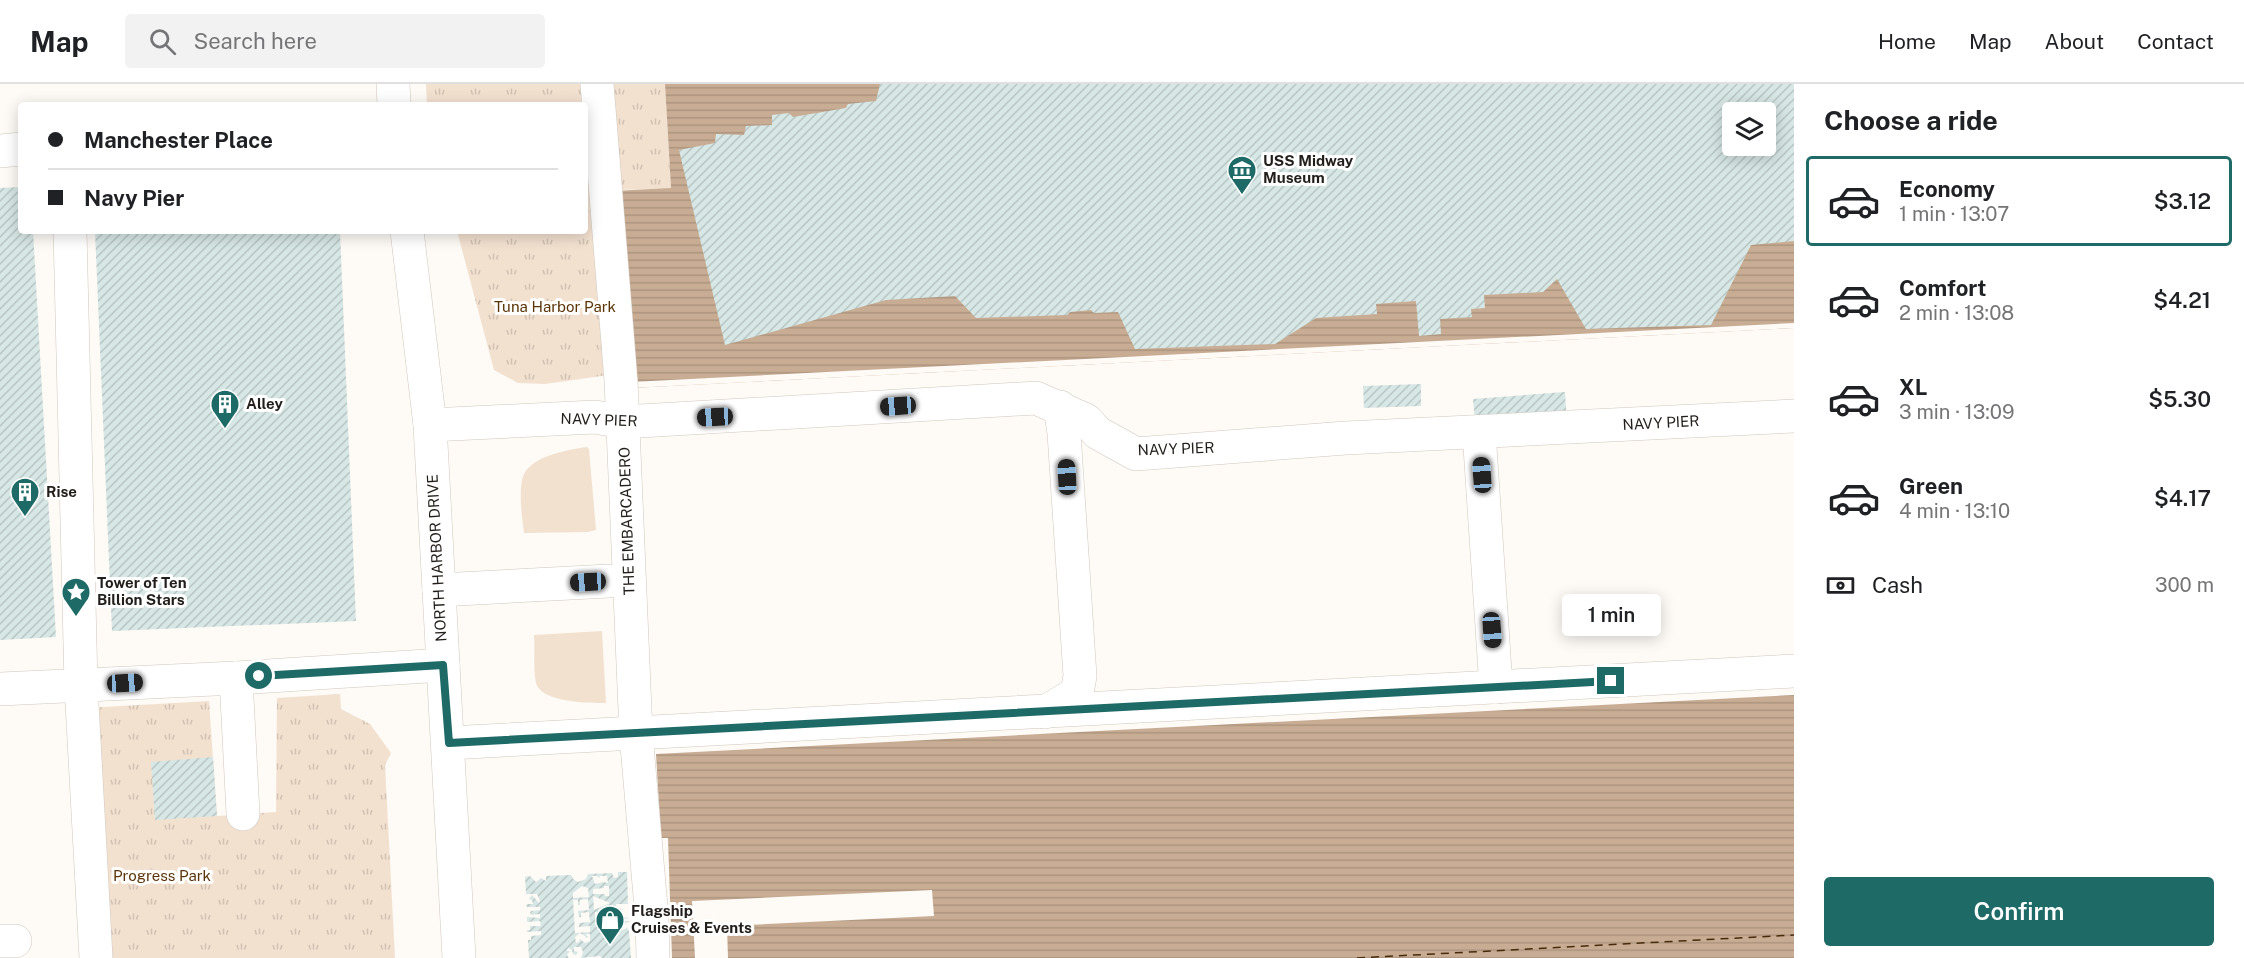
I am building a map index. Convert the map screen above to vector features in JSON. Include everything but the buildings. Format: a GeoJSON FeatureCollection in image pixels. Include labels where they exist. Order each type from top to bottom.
{"type":"FeatureCollection","features":[{"type":"Feature","properties":{"kind":"street"},"geometry":{"type":"LineString","coordinates":[[393,84],[394,102]]}},
{"type":"Feature","properties":{"kind":"street","name":"THE EMBARCADERO"},"geometry":{"type":"LineString","coordinates":[[597,84],[623,423],[636,734],[652,919],[653,958]]}},
{"type":"Feature","properties":{"kind":"street"},"geometry":{"type":"LineString","coordinates":[[0,151],[18,150]]}},
{"type":"Feature","properties":{"kind":"street"},"geometry":{"type":"LineString","coordinates":[[70,234],[81,685],[96,958]]}},
{"type":"Feature","properties":{"kind":"street","name":"NORTH HARBOR DRIVE"},"geometry":{"type":"LineString","coordinates":[[407,234],[430,425],[459,958]]}},
{"type":"Feature","properties":{"kind":"street","name":"NAVY PIER"},"geometry":{"type":"LineString","coordinates":[[430,425],[595,417],[623,423],[1035,398],[1086,420],[1098,433],[1137,454],[1346,438],[1794,416]]}},
{"type":"Feature","properties":{"kind":"street"},"geometry":{"type":"LineString","coordinates":[[1045,712],[1077,693],[1080,676],[1064,433],[1060,407]]}},
{"type":"Feature","properties":{"kind":"street"},"geometry":{"type":"LineString","coordinates":[[1479,432],[1496,687]]}},
{"type":"Feature","properties":{"kind":"street"},"geometry":{"type":"LineString","coordinates":[[439,590],[609,581]]}},
{"type":"Feature","properties":{"kind":"street"},"geometry":{"type":"LineString","coordinates":[[0,689],[443,665]]}},
{"type":"Feature","properties":{"kind":"street"},"geometry":{"type":"LineString","coordinates":[[449,743],[1794,671]]}},
{"type":"Feature","properties":{"kind":"street"},"geometry":{"type":"LineString","coordinates":[[236,678],[243,814]]}},
{"type":"Feature","properties":{"kind":"green space"},"geometry":{"type":"Polygon","coordinates":[[[426,84],[462,84],[461,102],[427,102],[426,84]]]}},
{"type":"Feature","properties":{"kind":"green space","name":"Tuna Harbor Park"},"geometry":{"type":"Polygon","coordinates":[[[434,84],[665,84],[671,189],[614,190],[637,371],[545,384],[518,383],[494,370],[458,234],[588,234],[588,102],[436,102],[434,84]]]}},
{"type":"Feature","properties":{"kind":"green space"},"geometry":{"type":"Polygon","coordinates":[[[587,447],[596,530],[524,533],[521,493],[525,472],[539,460],[569,450],[587,447]]]}},
{"type":"Feature","properties":{"kind":"green space"},"geometry":{"type":"Polygon","coordinates":[[[602,631],[606,703],[567,701],[547,695],[540,690],[535,678],[534,635],[602,631]]]}},
{"type":"Feature","properties":{"kind":"green space","name":"Progress Park"},"geometry":{"type":"Polygon","coordinates":[[[340,694],[341,709],[370,724],[391,753],[385,765],[395,958],[85,958],[69,709],[209,701],[217,816],[276,812],[277,698],[340,694]]]}},
{"type":"Feature","properties":{"kind":"shaded area","name":"USS Midway Museum"},"geometry":{"type":"Polygon","coordinates":[[[665,84],[1794,84],[1794,328],[631,388],[614,191],[671,188],[665,84]]]}},
{"type":"Feature","properties":{"kind":"shaded area"},"geometry":{"type":"Polygon","coordinates":[[[1794,695],[1794,958],[672,958],[668,838],[661,838],[656,754],[1794,695]]]}},
{"type":"Feature","properties":{"kind":"pier"},"geometry":{"type":"Polygon","coordinates":[[[1794,323],[1794,328],[631,388],[631,382],[1794,323]]]}},
{"type":"Feature","properties":{"kind":"pier"},"geometry":{"type":"Polygon","coordinates":[[[932,890],[934,916],[727,926],[728,958],[695,958],[692,901],[932,890]]]}},
{"type":"Feature","properties":{"kind":"ferry route"},"geometry":{"type":"LineString","coordinates":[[1357,958],[1794,935]]}},
{"type":"Feature","properties":{"kind":"place","name":"USS Midway Museum"},"geometry":{"type":"Point","coordinates":[1242,196]}},
{"type":"Feature","properties":{"kind":"place","name":"Alley"},"geometry":{"type":"Point","coordinates":[225,430]}},
{"type":"Feature","properties":{"kind":"place","name":"Rise"},"geometry":{"type":"Point","coordinates":[25,518]}},
{"type":"Feature","properties":{"kind":"place","name":"Tower of Ten Billion Stars"},"geometry":{"type":"Point","coordinates":[76,618]}},
{"type":"Feature","properties":{"kind":"place","name":"Flagship Cruises & Events"},"geometry":{"type":"Point","coordinates":[610,946]}},
{"type":"Feature","properties":{"kind":"route"},"geometry":{"type":"LineString","coordinates":[[259,676],[443,665],[449,743],[1611,681]]}}]}
